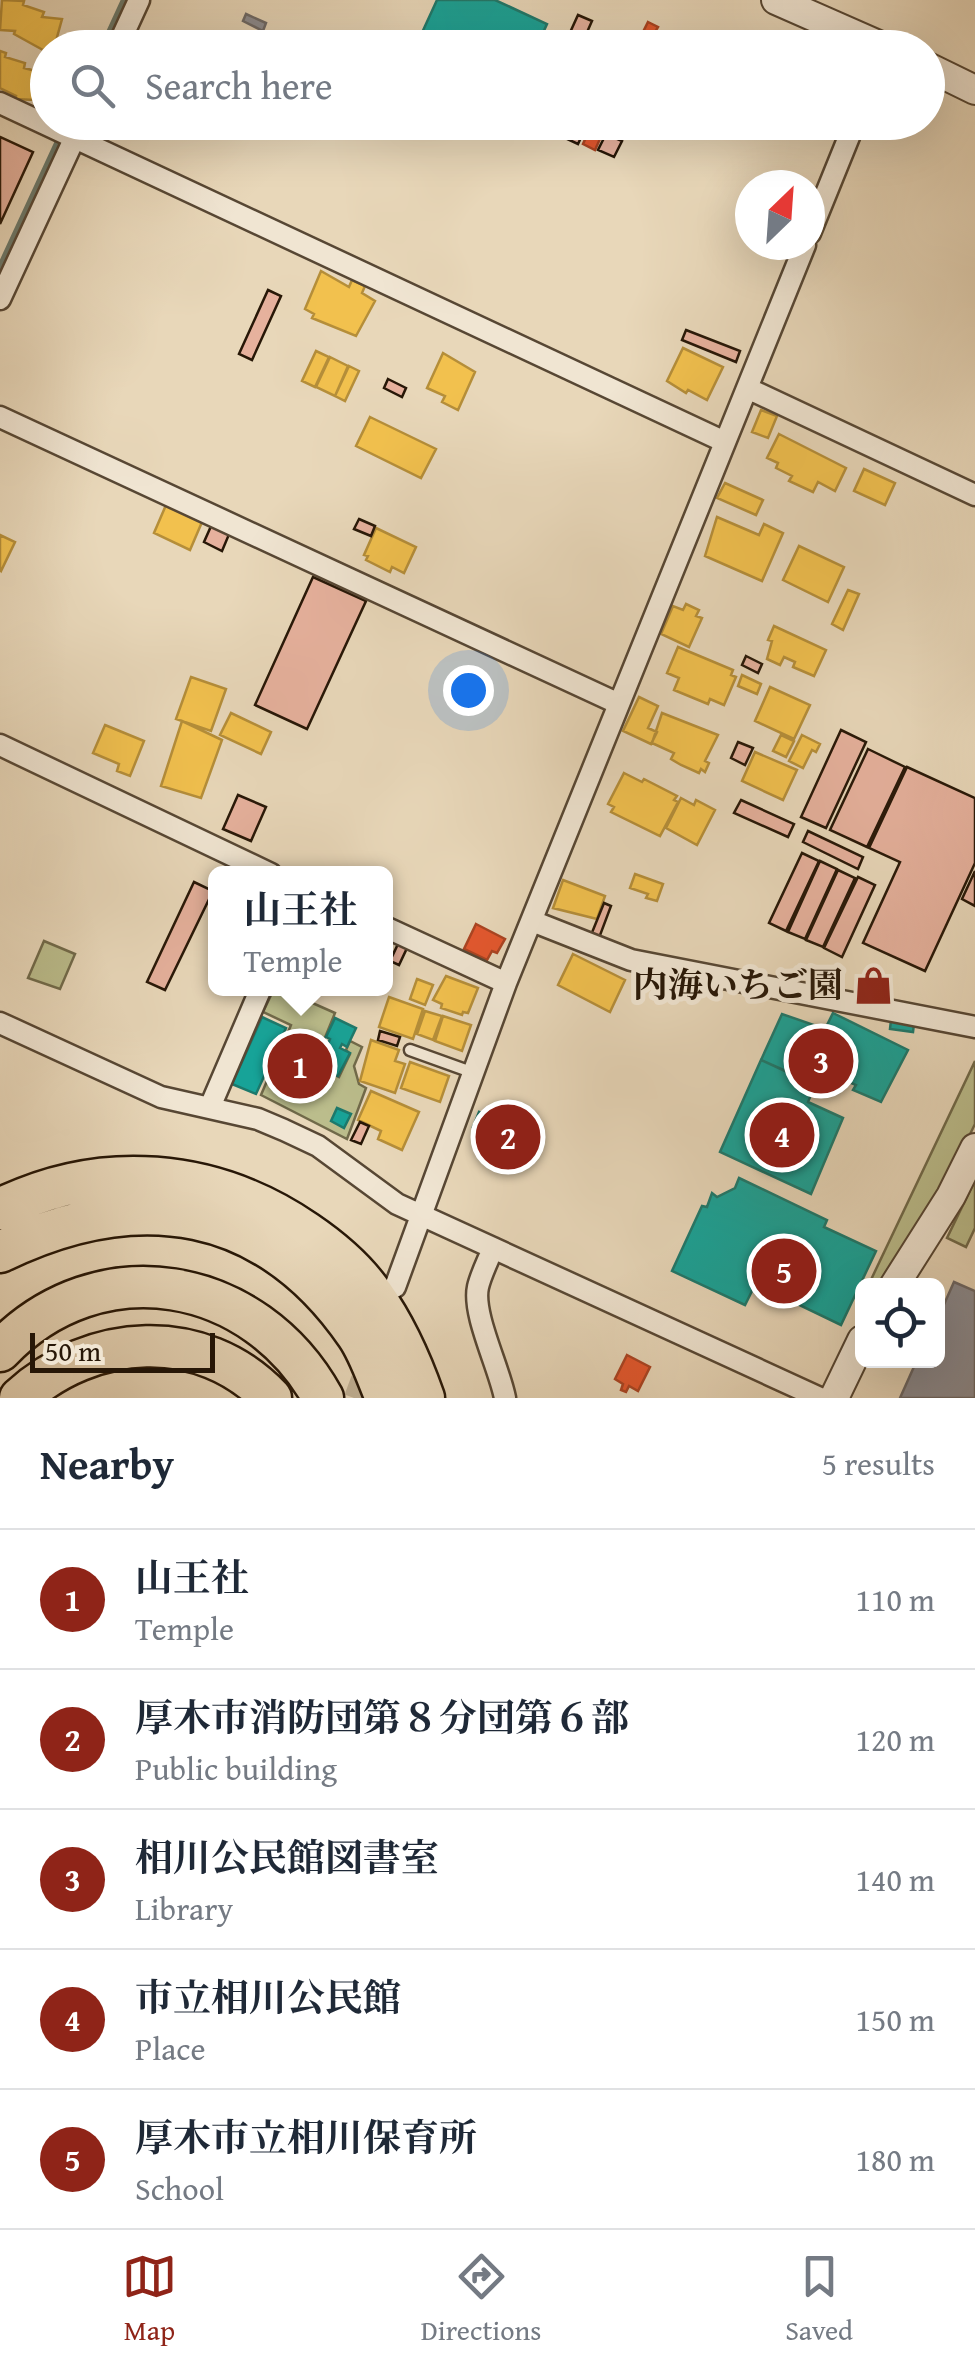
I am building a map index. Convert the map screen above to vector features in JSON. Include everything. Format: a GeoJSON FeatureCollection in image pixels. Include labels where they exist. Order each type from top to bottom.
{"type":"FeatureCollection","features":[{"type":"Feature","properties":{"kind":"highway"},"geometry":{"type":"LineString","coordinates":[[0,1209],[47,1189],[124,1176],[165,1177],[244,1196],[279,1213],[314,1237],[371,1292],[411,1360],[424,1398]]}},
{"type":"Feature","properties":{"kind":"highway"},"geometry":{"type":"LineString","coordinates":[[0,1252],[67,1223],[104,1216],[147,1213],[224,1227],[261,1243],[297,1268],[330,1300],[360,1339],[386,1398]]}},
{"type":"Feature","properties":{"kind":"highway"},"geometry":{"type":"LineString","coordinates":[[0,1351],[30,1325],[82,1298],[146,1288],[206,1296],[232,1307],[270,1332],[302,1364],[323,1398]]}},
{"type":"Feature","properties":{"kind":"highway"},"geometry":{"type":"LineString","coordinates":[[20,1398],[69,1362],[103,1350],[134,1346],[207,1355],[240,1371],[271,1398]]}},
{"type":"Feature","properties":{"kind":"street"},"geometry":{"type":"LineString","coordinates":[[126,30],[140,0]]}},
{"type":"Feature","properties":{"kind":"street"},"geometry":{"type":"LineString","coordinates":[[776,0],[844,30]]}},
{"type":"Feature","properties":{"kind":"street"},"geometry":{"type":"LineString","coordinates":[[945,76],[975,90]]}},
{"type":"Feature","properties":{"kind":"street"},"geometry":{"type":"LineString","coordinates":[[0,103],[30,115]]}},
{"type":"Feature","properties":{"kind":"street"},"geometry":{"type":"LineString","coordinates":[[0,299],[67,140]]}},
{"type":"Feature","properties":{"kind":"street"},"geometry":{"type":"LineString","coordinates":[[87,140],[725,442]]}},
{"type":"Feature","properties":{"kind":"street"},"geometry":{"type":"LineString","coordinates":[[825,196],[848,140]]}},
{"type":"Feature","properties":{"kind":"street"},"geometry":{"type":"LineString","coordinates":[[395,1287],[506,983],[799,260]]}},
{"type":"Feature","properties":{"kind":"street"},"geometry":{"type":"LineString","coordinates":[[747,388],[975,496]]}},
{"type":"Feature","properties":{"kind":"street"},"geometry":{"type":"LineString","coordinates":[[0,418],[617,703]]}},
{"type":"Feature","properties":{"kind":"street"},"geometry":{"type":"LineString","coordinates":[[0,745],[254,866]]}},
{"type":"Feature","properties":{"kind":"street"},"geometry":{"type":"LineString","coordinates":[[532,921],[631,960],[975,1028]]}},
{"type":"Feature","properties":{"kind":"street"},"geometry":{"type":"LineString","coordinates":[[393,930],[506,983]]}},
{"type":"Feature","properties":{"kind":"street"},"geometry":{"type":"LineString","coordinates":[[210,1106],[258,996]]}},
{"type":"Feature","properties":{"kind":"street"},"geometry":{"type":"LineString","coordinates":[[0,1022],[162,1097],[258,1120],[318,1146],[397,1204],[820,1398]]}},
{"type":"Feature","properties":{"kind":"street"},"geometry":{"type":"LineString","coordinates":[[899,1278],[951,1196],[975,1148]]}},
{"type":"Feature","properties":{"kind":"street"},"geometry":{"type":"LineString","coordinates":[[493,1248],[478,1287],[477,1305],[501,1374],[505,1398]]}},
{"type":"Feature","properties":{"kind":"street"},"geometry":{"type":"LineString","coordinates":[[834,1398],[855,1354]]}},
{"type":"Feature","properties":{"kind":"lane"},"geometry":{"type":"LineString","coordinates":[[410,1050],[474,1073]]}},
{"type":"Feature","properties":{"kind":"green space"},"geometry":{"type":"Polygon","coordinates":[[[44,941],[75,954],[60,989],[28,978],[44,941]]]}},
{"type":"Feature","properties":{"kind":"green space"},"geometry":{"type":"Polygon","coordinates":[[[271,996],[297,996],[335,1013],[324,1040],[319,1038],[308,1062],[315,1066],[314,1071],[328,1078],[331,1073],[339,1077],[350,1054],[346,1050],[350,1041],[362,1047],[354,1066],[359,1084],[366,1088],[347,1139],[261,1095],[291,1025],[263,1012],[271,996]]]}},
{"type":"Feature","properties":{"kind":"green space"},"geometry":{"type":"Polygon","coordinates":[[[975,1061],[975,1124],[933,1210],[886,1278],[872,1278],[975,1061]]]}},
{"type":"Feature","properties":{"kind":"green space"},"geometry":{"type":"Polygon","coordinates":[[[975,1180],[975,1228],[966,1247],[947,1238],[975,1180]]]}},
{"type":"Feature","properties":{"kind":"building: Homes"},"geometry":{"type":"Polygon","coordinates":[[[2,0],[24,1],[23,5],[44,12],[42,17],[62,19],[59,30],[30,30],[30,43],[15,31],[0,30],[2,0]]]}},
{"type":"Feature","properties":{"kind":"building: Homes"},"geometry":{"type":"Polygon","coordinates":[[[0,51],[30,70],[30,100],[15,99],[16,96],[0,88],[0,51]]]}},
{"type":"Feature","properties":{"kind":"building: Homes"},"geometry":{"type":"Polygon","coordinates":[[[321,271],[349,287],[352,280],[365,286],[362,293],[375,301],[356,336],[312,318],[314,314],[305,309],[321,271]]]}},
{"type":"Feature","properties":{"kind":"building: Homes"},"geometry":{"type":"Polygon","coordinates":[[[683,348],[723,367],[707,400],[667,381],[683,348]]]}},
{"type":"Feature","properties":{"kind":"building: Homes"},"geometry":{"type":"Polygon","coordinates":[[[316,351],[329,357],[315,387],[302,381],[316,351]]]}},
{"type":"Feature","properties":{"kind":"building: Homes"},"geometry":{"type":"Polygon","coordinates":[[[443,353],[475,372],[458,410],[442,402],[445,396],[427,388],[443,353]]]}},
{"type":"Feature","properties":{"kind":"building: Homes"},"geometry":{"type":"Polygon","coordinates":[[[330,357],[348,366],[335,396],[316,387],[330,357]]]}},
{"type":"Feature","properties":{"kind":"building: Homes"},"geometry":{"type":"Polygon","coordinates":[[[349,366],[359,371],[345,401],[335,396],[349,366]]]}},
{"type":"Feature","properties":{"kind":"building: Homes"},"geometry":{"type":"Polygon","coordinates":[[[761,410],[777,416],[768,438],[752,432],[761,410]]]}},
{"type":"Feature","properties":{"kind":"building: Homes"},"geometry":{"type":"Polygon","coordinates":[[[370,417],[436,449],[421,478],[356,446],[370,417]]]}},
{"type":"Feature","properties":{"kind":"building: Homes"},"geometry":{"type":"Polygon","coordinates":[[[779,434],[846,468],[835,491],[818,482],[813,492],[789,481],[792,476],[776,468],[778,463],[767,458],[779,434]]]}},
{"type":"Feature","properties":{"kind":"building: Homes"},"geometry":{"type":"Polygon","coordinates":[[[864,469],[895,483],[885,505],[854,491],[864,469]]]}},
{"type":"Feature","properties":{"kind":"building: Homes"},"geometry":{"type":"Polygon","coordinates":[[[725,483],[763,500],[756,515],[717,498],[725,483]]]}},
{"type":"Feature","properties":{"kind":"building: Homes"},"geometry":{"type":"Polygon","coordinates":[[[166,505],[202,522],[190,550],[154,533],[166,505]]]}},
{"type":"Feature","properties":{"kind":"building: Homes"},"geometry":{"type":"Polygon","coordinates":[[[717,517],[759,535],[764,524],[783,533],[762,581],[705,556],[717,517]]]}},
{"type":"Feature","properties":{"kind":"building: Homes"},"geometry":{"type":"Polygon","coordinates":[[[376,528],[416,547],[404,573],[392,567],[390,572],[366,560],[368,556],[364,555],[376,528]]]}},
{"type":"Feature","properties":{"kind":"building: Homes"},"geometry":{"type":"Polygon","coordinates":[[[0,535],[15,542],[1,571],[0,570],[0,535]]]}},
{"type":"Feature","properties":{"kind":"building: Homes"},"geometry":{"type":"Polygon","coordinates":[[[799,546],[844,567],[828,602],[783,580],[799,546]]]}},
{"type":"Feature","properties":{"kind":"building: Homes"},"geometry":{"type":"Polygon","coordinates":[[[848,590],[859,594],[843,630],[832,624],[848,590]]]}},
{"type":"Feature","properties":{"kind":"building: Homes"},"geometry":{"type":"Polygon","coordinates":[[[686,604],[699,610],[696,616],[702,618],[689,647],[661,634],[673,606],[683,610],[686,604]]]}},
{"type":"Feature","properties":{"kind":"building: Homes"},"geometry":{"type":"Polygon","coordinates":[[[774,626],[826,650],[814,676],[793,667],[795,662],[784,657],[780,665],[767,659],[774,626]]]}},
{"type":"Feature","properties":{"kind":"building: Homes"},"geometry":{"type":"Polygon","coordinates":[[[678,647],[733,670],[731,675],[736,677],[724,705],[710,699],[708,704],[674,690],[679,678],[667,673],[678,647]]]}},
{"type":"Feature","properties":{"kind":"building: Homes"},"geometry":{"type":"Polygon","coordinates":[[[742,675],[761,684],[757,694],[738,686],[742,675]]]}},
{"type":"Feature","properties":{"kind":"building: Homes"},"geometry":{"type":"Polygon","coordinates":[[[191,677],[226,689],[211,731],[176,719],[191,677]]]}},
{"type":"Feature","properties":{"kind":"building: Homes"},"geometry":{"type":"Polygon","coordinates":[[[770,687],[810,705],[794,739],[755,721],[770,687]]]}},
{"type":"Feature","properties":{"kind":"building: Homes"},"geometry":{"type":"Polygon","coordinates":[[[639,697],[658,706],[648,728],[657,732],[651,744],[623,731],[639,697]]]}},
{"type":"Feature","properties":{"kind":"building: Homes"},"geometry":{"type":"Polygon","coordinates":[[[231,713],[271,732],[261,754],[220,735],[231,713]]]}},
{"type":"Feature","properties":{"kind":"building: Homes"},"geometry":{"type":"Polygon","coordinates":[[[662,713],[718,735],[705,761],[709,763],[705,772],[681,765],[671,759],[674,753],[652,743],[662,713]]]}},
{"type":"Feature","properties":{"kind":"building: Homes"},"geometry":{"type":"Polygon","coordinates":[[[182,721],[222,740],[201,798],[161,786],[182,721]]]}},
{"type":"Feature","properties":{"kind":"building: Homes"},"geometry":{"type":"Polygon","coordinates":[[[105,725],[144,741],[130,776],[117,771],[119,764],[93,753],[105,725]]]}},
{"type":"Feature","properties":{"kind":"building: Homes"},"geometry":{"type":"Polygon","coordinates":[[[781,735],[794,741],[786,757],[773,751],[781,735]]]}},
{"type":"Feature","properties":{"kind":"building: Homes"},"geometry":{"type":"Polygon","coordinates":[[[802,735],[820,744],[816,752],[812,750],[803,768],[789,761],[802,735]]]}},
{"type":"Feature","properties":{"kind":"building: Homes"},"geometry":{"type":"Polygon","coordinates":[[[755,752],[797,770],[783,800],[742,781],[755,752]]]}},
{"type":"Feature","properties":{"kind":"building: Homes"},"geometry":{"type":"Polygon","coordinates":[[[624,773],[677,796],[674,800],[678,802],[660,836],[611,812],[614,807],[608,804],[624,773]]]}},
{"type":"Feature","properties":{"kind":"building: Homes"},"geometry":{"type":"Polygon","coordinates":[[[681,798],[694,805],[696,800],[715,810],[697,845],[666,828],[681,798]]]}},
{"type":"Feature","properties":{"kind":"building: Homes"},"geometry":{"type":"Polygon","coordinates":[[[635,874],[663,884],[657,901],[630,888],[635,874]]]}},
{"type":"Feature","properties":{"kind":"building: Homes"},"geometry":{"type":"Polygon","coordinates":[[[563,880],[605,896],[597,919],[553,908],[563,880]]]}},
{"type":"Feature","properties":{"kind":"building: Homes"},"geometry":{"type":"Polygon","coordinates":[[[573,954],[625,980],[610,1012],[558,985],[573,954]]]}},
{"type":"Feature","properties":{"kind":"building: Homes"},"geometry":{"type":"Polygon","coordinates":[[[446,976],[478,988],[468,1013],[462,1015],[441,1008],[442,1004],[433,1000],[446,976]]]}},
{"type":"Feature","properties":{"kind":"building: Homes"},"geometry":{"type":"Polygon","coordinates":[[[417,979],[433,985],[425,1005],[410,999],[417,979]]]}},
{"type":"Feature","properties":{"kind":"building: Homes"},"geometry":{"type":"Polygon","coordinates":[[[389,997],[423,1009],[413,1039],[379,1027],[389,997]]]}},
{"type":"Feature","properties":{"kind":"building: Homes"},"geometry":{"type":"Polygon","coordinates":[[[425,1011],[442,1016],[433,1040],[417,1034],[425,1011]]]}},
{"type":"Feature","properties":{"kind":"building: Homes"},"geometry":{"type":"Polygon","coordinates":[[[443,1016],[471,1025],[462,1051],[435,1041],[443,1016]]]}},
{"type":"Feature","properties":{"kind":"building: Homes"},"geometry":{"type":"Polygon","coordinates":[[[371,1040],[399,1050],[395,1061],[405,1064],[395,1093],[360,1081],[371,1040]]]}},
{"type":"Feature","properties":{"kind":"building: Homes"},"geometry":{"type":"Polygon","coordinates":[[[410,1062],[449,1076],[440,1102],[401,1088],[410,1062]]]}},
{"type":"Feature","properties":{"kind":"building: Homes"},"geometry":{"type":"Polygon","coordinates":[[[371,1091],[419,1112],[402,1150],[378,1139],[381,1131],[358,1120],[371,1091]]]}},
{"type":"Feature","properties":{"kind":"building: Shops"},"geometry":{"type":"Polygon","coordinates":[[[648,22],[658,27],[656,30],[644,30],[648,22]]]}},
{"type":"Feature","properties":{"kind":"building: Shops"},"geometry":{"type":"Polygon","coordinates":[[[585,140],[600,140],[595,150],[583,144],[585,140]]]}},
{"type":"Feature","properties":{"kind":"building: Shops"},"geometry":{"type":"Polygon","coordinates":[[[476,924],[505,939],[497,953],[492,951],[487,960],[464,949],[476,924]]]}},
{"type":"Feature","properties":{"kind":"building: Shops"},"geometry":{"type":"Polygon","coordinates":[[[627,1355],[650,1367],[638,1391],[629,1386],[626,1392],[621,1390],[623,1384],[615,1379],[627,1355]]]}},
{"type":"Feature","properties":{"kind":"building: Public"},"geometry":{"type":"Polygon","coordinates":[[[437,0],[495,0],[547,24],[544,30],[423,30],[437,0]]]}},
{"type":"Feature","properties":{"kind":"building: Public"},"geometry":{"type":"Polygon","coordinates":[[[833,1013],[908,1050],[881,1102],[853,1090],[856,1085],[822,1070],[815,1084],[761,1060],[782,1014],[825,1029],[833,1013]]]}},
{"type":"Feature","properties":{"kind":"building: Public"},"geometry":{"type":"Polygon","coordinates":[[[262,1017],[286,1028],[256,1094],[232,1084],[262,1017]]]}},
{"type":"Feature","properties":{"kind":"building: Public"},"geometry":{"type":"Polygon","coordinates":[[[335,1018],[356,1028],[347,1047],[342,1044],[340,1048],[350,1053],[338,1076],[330,1073],[328,1077],[315,1071],[317,1066],[309,1062],[320,1039],[328,1044],[330,1039],[326,1037],[335,1018]]]}},
{"type":"Feature","properties":{"kind":"building: Public"},"geometry":{"type":"Polygon","coordinates":[[[891,1020],[914,1024],[913,1032],[890,1029],[891,1020]]]}},
{"type":"Feature","properties":{"kind":"building: Public"},"geometry":{"type":"Polygon","coordinates":[[[761,1060],[815,1085],[808,1102],[843,1118],[811,1194],[720,1152],[761,1060]]]}},
{"type":"Feature","properties":{"kind":"building: Public"},"geometry":{"type":"Polygon","coordinates":[[[337,1108],[351,1114],[344,1128],[331,1121],[337,1108]]]}},
{"type":"Feature","properties":{"kind":"building: Public"},"geometry":{"type":"Polygon","coordinates":[[[479,1112],[502,1123],[506,1115],[527,1125],[517,1147],[473,1127],[479,1112]]]}},
{"type":"Feature","properties":{"kind":"building: Public"},"geometry":{"type":"Polygon","coordinates":[[[739,1178],[827,1220],[824,1227],[876,1251],[863,1278],[855,1278],[855,1295],[841,1325],[766,1289],[769,1283],[759,1277],[745,1305],[672,1271],[702,1206],[707,1207],[712,1193],[717,1197],[735,1188],[739,1178]]]}},
{"type":"Feature","properties":{"kind":"building: Industry"},"geometry":{"type":"Polygon","coordinates":[[[246,14],[266,23],[261,30],[243,21],[246,14]]]}},
{"type":"Feature","properties":{"kind":"building: Industry"},"geometry":{"type":"Polygon","coordinates":[[[954,1282],[975,1291],[975,1398],[900,1398],[913,1368],[945,1368],[945,1302],[954,1282]]]}},
{"type":"Feature","properties":{"kind":"building: Other"},"geometry":{"type":"Polygon","coordinates":[[[578,15],[592,21],[588,30],[571,30],[578,15]]]}},
{"type":"Feature","properties":{"kind":"building: Other"},"geometry":{"type":"Polygon","coordinates":[[[0,137],[33,152],[0,224],[0,137]]]}},
{"type":"Feature","properties":{"kind":"building: Other"},"geometry":{"type":"Polygon","coordinates":[[[603,140],[622,141],[614,157],[598,150],[603,140]]]}},
{"type":"Feature","properties":{"kind":"building: Other"},"geometry":{"type":"Polygon","coordinates":[[[268,290],[281,296],[252,360],[239,354],[268,290]]]}},
{"type":"Feature","properties":{"kind":"building: Other"},"geometry":{"type":"Polygon","coordinates":[[[686,330],[740,351],[736,362],[682,340],[686,330]]]}},
{"type":"Feature","properties":{"kind":"building: Other"},"geometry":{"type":"Polygon","coordinates":[[[388,379],[406,388],[402,397],[384,388],[388,379]]]}},
{"type":"Feature","properties":{"kind":"building: Other"},"geometry":{"type":"Polygon","coordinates":[[[359,519],[375,526],[371,536],[354,529],[359,519]]]}},
{"type":"Feature","properties":{"kind":"building: Other"},"geometry":{"type":"Polygon","coordinates":[[[212,524],[230,532],[222,551],[204,542],[212,524]]]}},
{"type":"Feature","properties":{"kind":"building: Other"},"geometry":{"type":"Polygon","coordinates":[[[313,577],[366,601],[307,729],[255,705],[313,577]]]}},
{"type":"Feature","properties":{"kind":"building: Other"},"geometry":{"type":"Polygon","coordinates":[[[746,656],[762,664],[758,673],[742,665],[746,656]]]}},
{"type":"Feature","properties":{"kind":"building: Other"},"geometry":{"type":"Polygon","coordinates":[[[841,730],[866,742],[826,828],[801,817],[841,730]]]}},
{"type":"Feature","properties":{"kind":"building: Other"},"geometry":{"type":"Polygon","coordinates":[[[738,742],[753,748],[745,765],[731,758],[738,742]]]}},
{"type":"Feature","properties":{"kind":"building: Other"},"geometry":{"type":"Polygon","coordinates":[[[868,749],[905,767],[867,847],[830,830],[868,749]]]}},
{"type":"Feature","properties":{"kind":"building: Other"},"geometry":{"type":"Polygon","coordinates":[[[907,767],[975,798],[975,863],[925,971],[863,943],[900,862],[869,848],[907,767]]]}},
{"type":"Feature","properties":{"kind":"building: Other"},"geometry":{"type":"Polygon","coordinates":[[[238,795],[266,807],[251,841],[223,829],[238,795]]]}},
{"type":"Feature","properties":{"kind":"building: Other"},"geometry":{"type":"Polygon","coordinates":[[[741,800],[794,824],[788,837],[734,813],[741,800]]]}},
{"type":"Feature","properties":{"kind":"building: Other"},"geometry":{"type":"Polygon","coordinates":[[[808,831],[863,857],[858,869],[803,842],[808,831]]]}},
{"type":"Feature","properties":{"kind":"building: Other"},"geometry":{"type":"Polygon","coordinates":[[[802,853],[819,861],[786,931],[769,923],[802,853]]]}},
{"type":"Feature","properties":{"kind":"building: Other"},"geometry":{"type":"Polygon","coordinates":[[[820,861],[837,869],[805,939],[788,932],[820,861]]]}},
{"type":"Feature","properties":{"kind":"building: Other"},"geometry":{"type":"Polygon","coordinates":[[[838,870],[855,878],[823,947],[806,940],[838,870]]]}},
{"type":"Feature","properties":{"kind":"building: Other"},"geometry":{"type":"Polygon","coordinates":[[[975,871],[975,906],[962,899],[975,871]]]}},
{"type":"Feature","properties":{"kind":"building: Other"},"geometry":{"type":"Polygon","coordinates":[[[858,877],[875,885],[842,957],[824,948],[858,877]]]}},
{"type":"Feature","properties":{"kind":"building: Other"},"geometry":{"type":"Polygon","coordinates":[[[194,882],[208,889],[208,901],[165,990],[147,982],[194,882]]]}},
{"type":"Feature","properties":{"kind":"building: Other"},"geometry":{"type":"Polygon","coordinates":[[[604,903],[611,906],[599,938],[591,935],[604,903]]]}},
{"type":"Feature","properties":{"kind":"building: Other"},"geometry":{"type":"Polygon","coordinates":[[[398,944],[407,948],[399,965],[393,962],[398,944]]]}},
{"type":"Feature","properties":{"kind":"building: Other"},"geometry":{"type":"Polygon","coordinates":[[[380,1031],[400,1037],[397,1046],[378,1040],[380,1031]]]}},
{"type":"Feature","properties":{"kind":"building: Other"},"geometry":{"type":"Polygon","coordinates":[[[360,1122],[369,1126],[361,1144],[351,1140],[360,1122]]]}},
{"type":"Feature","properties":{"kind":"waterway"},"geometry":{"type":"LineString","coordinates":[[111,30],[125,0]]}},
{"type":"Feature","properties":{"kind":"waterway"},"geometry":{"type":"LineString","coordinates":[[0,269],[60,140]]}},
{"type":"Feature","properties":{"kind":"tunnel"},"geometry":{"type":"LineString","coordinates":[[354,1398],[368,1360]]}},
{"type":"Feature","properties":{"kind":"place","name":"内海いちご園"},"geometry":{"type":"Point","coordinates":[873,985]}},
{"type":"Feature","properties":{"kind":"place","name":"相川公民館図書室"},"geometry":{"type":"Point","coordinates":[821,1061]}},
{"type":"Feature","properties":{"kind":"place","name":"山王社"},"geometry":{"type":"Point","coordinates":[300,1066]}},
{"type":"Feature","properties":{"kind":"place","name":"市立相川公民館"},"geometry":{"type":"Point","coordinates":[782,1135]}},
{"type":"Feature","properties":{"kind":"place","name":"厚木市消防団第８分団第６部"},"geometry":{"type":"Point","coordinates":[508,1137]}},
{"type":"Feature","properties":{"kind":"place","name":"厚木市立相川保育所"},"geometry":{"type":"Point","coordinates":[784,1271]}}]}
